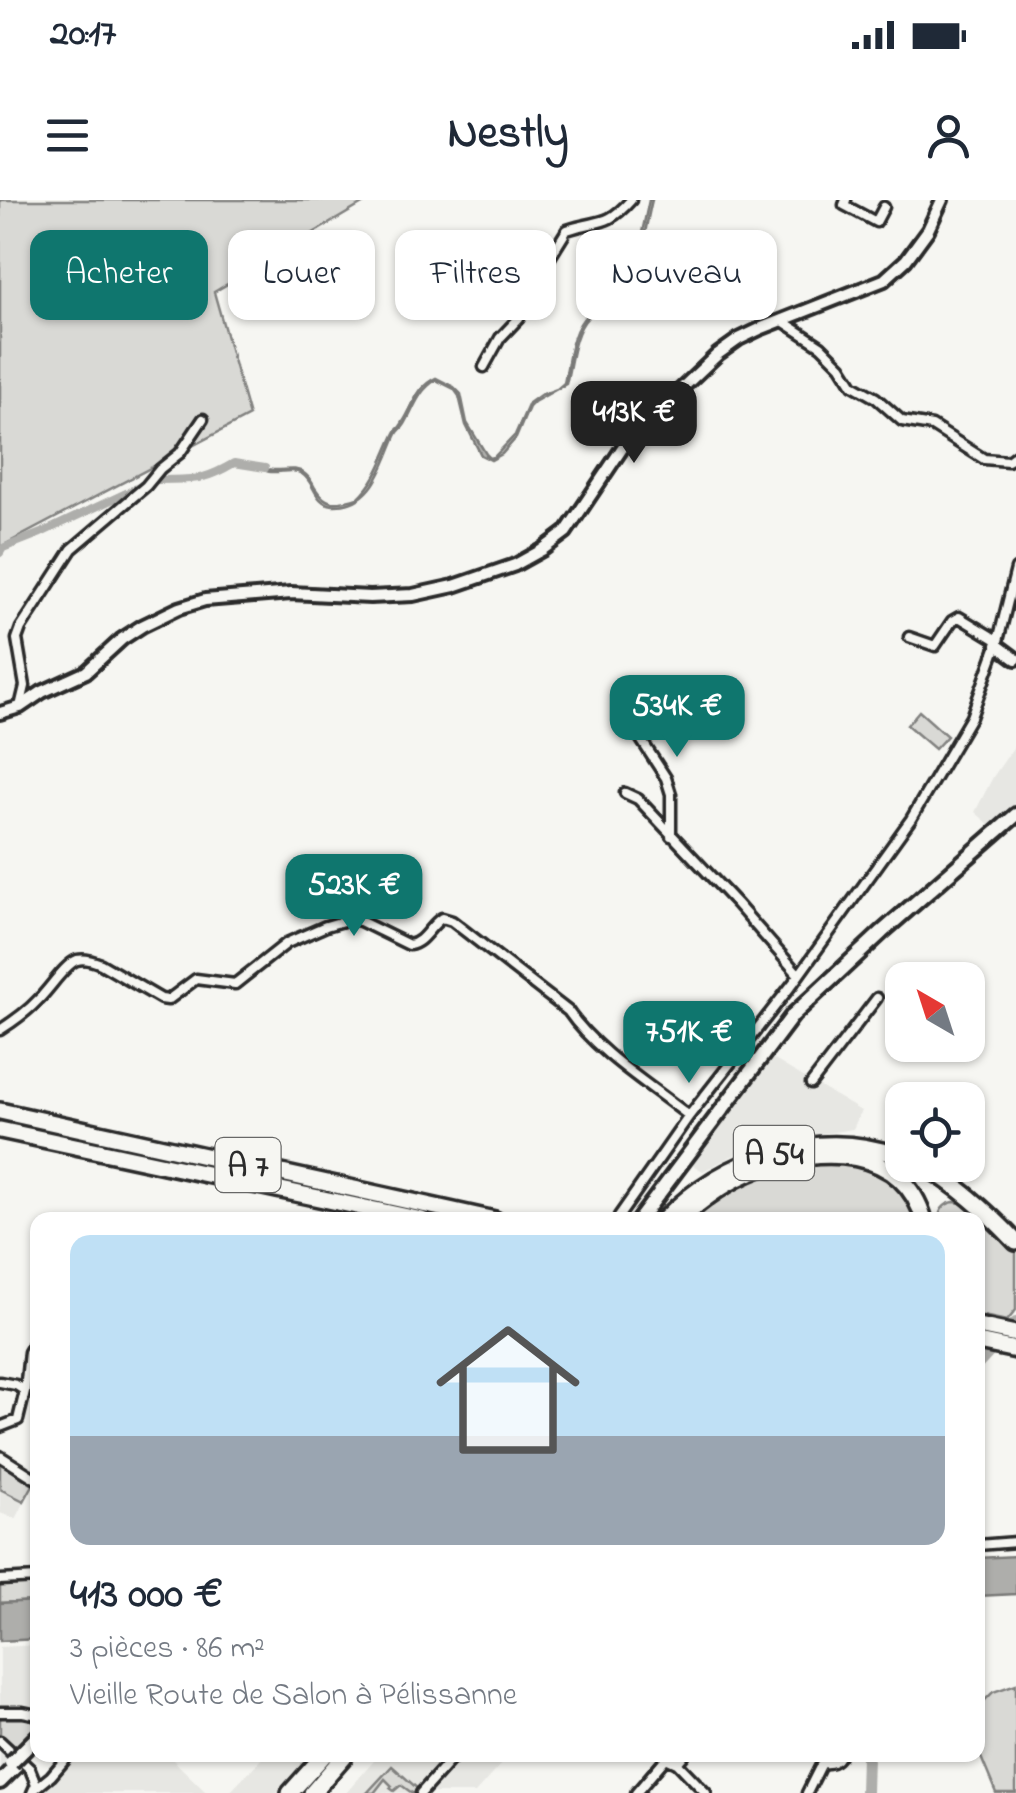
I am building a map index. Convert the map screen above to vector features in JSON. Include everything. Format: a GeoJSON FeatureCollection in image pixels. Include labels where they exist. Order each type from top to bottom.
{"type":"FeatureCollection","features":[{"type":"Feature","properties":{"kind":"highway","name":"A 7"},"geometry":{"type":"LineString","coordinates":[[0,1111],[460,1212]]}},
{"type":"Feature","properties":{"kind":"highway","name":"A 7"},"geometry":{"type":"LineString","coordinates":[[0,1130],[384,1212]]}},
{"type":"Feature","properties":{"kind":"highway","name":"A 54"},"geometry":{"type":"LineString","coordinates":[[673,1212],[720,1176],[753,1159],[807,1145],[843,1144],[885,1153]]}},
{"type":"Feature","properties":{"kind":"highway","name":"A 54"},"geometry":{"type":"LineString","coordinates":[[689,1212],[743,1176],[784,1161],[826,1155],[850,1156],[889,1170],[903,1181],[921,1212]]}},
{"type":"Feature","properties":{"kind":"highway"},"geometry":{"type":"LineString","coordinates":[[950,1182],[992,1216],[1016,1242]]}},
{"type":"Feature","properties":{"kind":"highway"},"geometry":{"type":"LineString","coordinates":[[257,1185],[355,1212]]}},
{"type":"Feature","properties":{"kind":"highway"},"geometry":{"type":"LineString","coordinates":[[985,1327],[1016,1334]]}},
{"type":"Feature","properties":{"kind":"highway"},"geometry":{"type":"LineString","coordinates":[[985,1343],[1015,1350]]}},
{"type":"Feature","properties":{"kind":"highway"},"geometry":{"type":"LineString","coordinates":[[293,1793],[321,1762]]}},
{"type":"Feature","properties":{"kind":"highway"},"geometry":{"type":"LineString","coordinates":[[312,1793],[339,1762]]}},
{"type":"Feature","properties":{"kind":"main road"},"geometry":{"type":"LineString","coordinates":[[645,1212],[784,1025],[882,932],[1016,815]]}},
{"type":"Feature","properties":{"kind":"main road"},"geometry":{"type":"LineString","coordinates":[[686,1155],[750,1048],[797,1001],[852,960]]}},
{"type":"Feature","properties":{"kind":"main road"},"geometry":{"type":"LineString","coordinates":[[0,1778],[30,1748]]}},
{"type":"Feature","properties":{"kind":"street"},"geometry":{"type":"LineString","coordinates":[[484,368],[500,338],[519,318],[536,280],[567,230],[608,221],[631,200]]}},
{"type":"Feature","properties":{"kind":"street"},"geometry":{"type":"LineString","coordinates":[[846,200],[844,205],[876,222],[884,207]]}},
{"type":"Feature","properties":{"kind":"street"},"geometry":{"type":"LineString","coordinates":[[0,713],[20,707],[86,672],[142,626],[205,600],[291,593],[370,598],[413,594],[454,586],[515,565],[566,532],[622,447],[718,354],[739,339],[884,280],[906,260],[928,230],[942,200]]}},
{"type":"Feature","properties":{"kind":"street"},"geometry":{"type":"LineString","coordinates":[[782,320],[821,346],[853,385],[876,398],[902,421],[932,426],[984,459],[1001,462],[1016,455]]}},
{"type":"Feature","properties":{"kind":"street"},"geometry":{"type":"LineString","coordinates":[[20,707],[25,686],[17,639],[20,628],[72,549],[180,453],[204,418]]}},
{"type":"Feature","properties":{"kind":"street"},"geometry":{"type":"LineString","coordinates":[[622,1212],[690,1116],[750,1048],[911,819],[971,716],[997,643],[1016,569]]}},
{"type":"Feature","properties":{"kind":"street"},"geometry":{"type":"LineString","coordinates":[[909,637],[936,646],[959,617],[1016,658]]}},
{"type":"Feature","properties":{"kind":"street"},"geometry":{"type":"LineString","coordinates":[[626,687],[620,707],[666,778],[670,836]]}},
{"type":"Feature","properties":{"kind":"street"},"geometry":{"type":"LineString","coordinates":[[625,792],[638,798],[799,975]]}},
{"type":"Feature","properties":{"kind":"street"},"geometry":{"type":"LineString","coordinates":[[0,1030],[36,1002],[78,960],[101,964],[168,1000],[196,979],[235,984],[288,943],[326,926],[350,919],[360,921],[408,945],[420,942],[442,918],[452,921],[568,1011],[614,1058],[690,1116]]}},
{"type":"Feature","properties":{"kind":"street"},"geometry":{"type":"LineString","coordinates":[[811,1084],[878,998]]}},
{"type":"Feature","properties":{"kind":"street"},"geometry":{"type":"LineString","coordinates":[[0,1426],[18,1420],[30,1349]]}},
{"type":"Feature","properties":{"kind":"street"},"geometry":{"type":"LineString","coordinates":[[0,1382],[30,1385]]}},
{"type":"Feature","properties":{"kind":"street"},"geometry":{"type":"LineString","coordinates":[[0,1456],[30,1475]]}},
{"type":"Feature","properties":{"kind":"street"},"geometry":{"type":"LineString","coordinates":[[985,1544],[1016,1542]]}},
{"type":"Feature","properties":{"kind":"street"},"geometry":{"type":"LineString","coordinates":[[0,1580],[30,1578]]}},
{"type":"Feature","properties":{"kind":"street"},"geometry":{"type":"LineString","coordinates":[[3,1713],[30,1715]]}},
{"type":"Feature","properties":{"kind":"street"},"geometry":{"type":"LineString","coordinates":[[0,1741],[30,1769],[34,1791]]}},
{"type":"Feature","properties":{"kind":"street"},"geometry":{"type":"LineString","coordinates":[[34,1791],[63,1762]]}},
{"type":"Feature","properties":{"kind":"street"},"geometry":{"type":"LineString","coordinates":[[421,1793],[449,1762]]}},
{"type":"Feature","properties":{"kind":"street"},"geometry":{"type":"LineString","coordinates":[[636,1793],[661,1762]]}},
{"type":"Feature","properties":{"kind":"street"},"geometry":{"type":"LineString","coordinates":[[807,1793],[822,1763],[831,1762]]}},
{"type":"Feature","properties":{"kind":"street"},"geometry":{"type":"LineString","coordinates":[[677,1763],[706,1793]]}},
{"type":"Feature","properties":{"kind":"shaded area"},"geometry":{"type":"Polygon","coordinates":[[[0,200],[369,200],[318,230],[228,230],[228,284],[214,292],[249,416],[0,547],[0,200]]]}},
{"type":"Feature","properties":{"kind":"shaded area"},"geometry":{"type":"Polygon","coordinates":[[[649,200],[652,200],[646,230],[643,230],[649,200]]]}},
{"type":"Feature","properties":{"kind":"shaded area"},"geometry":{"type":"Polygon","coordinates":[[[586,320],[576,340],[566,384],[529,407],[516,438],[491,460],[481,455],[466,425],[459,396],[436,380],[421,394],[397,433],[368,492],[358,499],[347,504],[322,501],[302,474],[271,472],[249,465],[301,472],[329,501],[358,498],[375,476],[396,431],[420,391],[436,378],[454,387],[461,394],[467,423],[486,454],[494,457],[515,435],[529,403],[564,383],[571,347],[582,321],[586,320]]]}},
{"type":"Feature","properties":{"kind":"shaded area"},"geometry":{"type":"Polygon","coordinates":[[[919,711],[947,736],[935,749],[907,725],[919,711]]]}},
{"type":"Feature","properties":{"kind":"shaded area"},"geometry":{"type":"Polygon","coordinates":[[[1015,745],[1016,806],[990,825],[975,812],[1015,745]]]}},
{"type":"Feature","properties":{"kind":"shaded area"},"geometry":{"type":"Polygon","coordinates":[[[766,1055],[861,1111],[853,1129],[769,1142],[703,1171],[689,1163],[766,1055]]]}},
{"type":"Feature","properties":{"kind":"shaded area"},"geometry":{"type":"Polygon","coordinates":[[[847,1162],[873,1171],[898,1187],[912,1212],[698,1212],[754,1177],[799,1163],[847,1162]]]}},
{"type":"Feature","properties":{"kind":"shaded area"},"geometry":{"type":"Polygon","coordinates":[[[947,1204],[969,1204],[977,1212],[941,1212],[947,1204]]]}},
{"type":"Feature","properties":{"kind":"shaded area"},"geometry":{"type":"Polygon","coordinates":[[[985,1220],[1016,1252],[1016,1310],[1007,1321],[985,1316],[985,1220]]]}},
{"type":"Feature","properties":{"kind":"shaded area"},"geometry":{"type":"Polygon","coordinates":[[[0,1461],[30,1481],[30,1492],[16,1519],[0,1513],[0,1461]]]}},
{"type":"Feature","properties":{"kind":"shaded area"},"geometry":{"type":"Polygon","coordinates":[[[0,1463],[30,1483],[24,1501],[0,1489],[0,1463]]]}},
{"type":"Feature","properties":{"kind":"shaded area"},"geometry":{"type":"Polygon","coordinates":[[[1016,1556],[1016,1594],[985,1596],[985,1558],[1016,1556]]]}},
{"type":"Feature","properties":{"kind":"shaded area"},"geometry":{"type":"Polygon","coordinates":[[[30,1582],[30,1601],[0,1603],[0,1583],[30,1582]]]}},
{"type":"Feature","properties":{"kind":"shaded area"},"geometry":{"type":"Polygon","coordinates":[[[30,1601],[30,1639],[0,1641],[0,1603],[30,1601]]]}},
{"type":"Feature","properties":{"kind":"shaded area"},"geometry":{"type":"Polygon","coordinates":[[[30,1645],[30,1738],[0,1770],[0,1647],[30,1645]]]}},
{"type":"Feature","properties":{"kind":"shaded area"},"geometry":{"type":"Polygon","coordinates":[[[1016,1684],[1016,1793],[996,1793],[983,1762],[985,1700],[993,1692],[1016,1684]]]}},
{"type":"Feature","properties":{"kind":"shaded area"},"geometry":{"type":"Polygon","coordinates":[[[5,1715],[30,1717],[30,1737],[18,1749],[0,1735],[0,1719],[5,1715]]]}},
{"type":"Feature","properties":{"kind":"shaded area"},"geometry":{"type":"Polygon","coordinates":[[[69,1762],[175,1762],[207,1793],[39,1793],[69,1762]]]}},
{"type":"Feature","properties":{"kind":"shaded area"},"geometry":{"type":"Polygon","coordinates":[[[258,1762],[309,1762],[280,1793],[229,1793],[258,1762]]]}},
{"type":"Feature","properties":{"kind":"shaded area"},"geometry":{"type":"Polygon","coordinates":[[[373,1762],[503,1762],[475,1793],[346,1793],[373,1762]]]}},
{"type":"Feature","properties":{"kind":"shaded area"},"geometry":{"type":"Polygon","coordinates":[[[392,1766],[419,1790],[417,1793],[401,1785],[394,1791],[385,1779],[374,1793],[367,1793],[392,1766]]]}},
{"type":"Feature","properties":{"kind":"waterway"},"geometry":{"type":"LineString","coordinates":[[158,480],[198,478],[234,463],[265,468]]}},
{"type":"Feature","properties":{"kind":"waterway"},"geometry":{"type":"LineString","coordinates":[[0,553],[3,548],[143,485]]}},
{"type":"Feature","properties":{"kind":"waterway"},"geometry":{"type":"LineString","coordinates":[[985,1356],[1016,1323]]}},
{"type":"Feature","properties":{"kind":"waterway"},"geometry":{"type":"LineString","coordinates":[[866,1793],[867,1762]]}}]}
